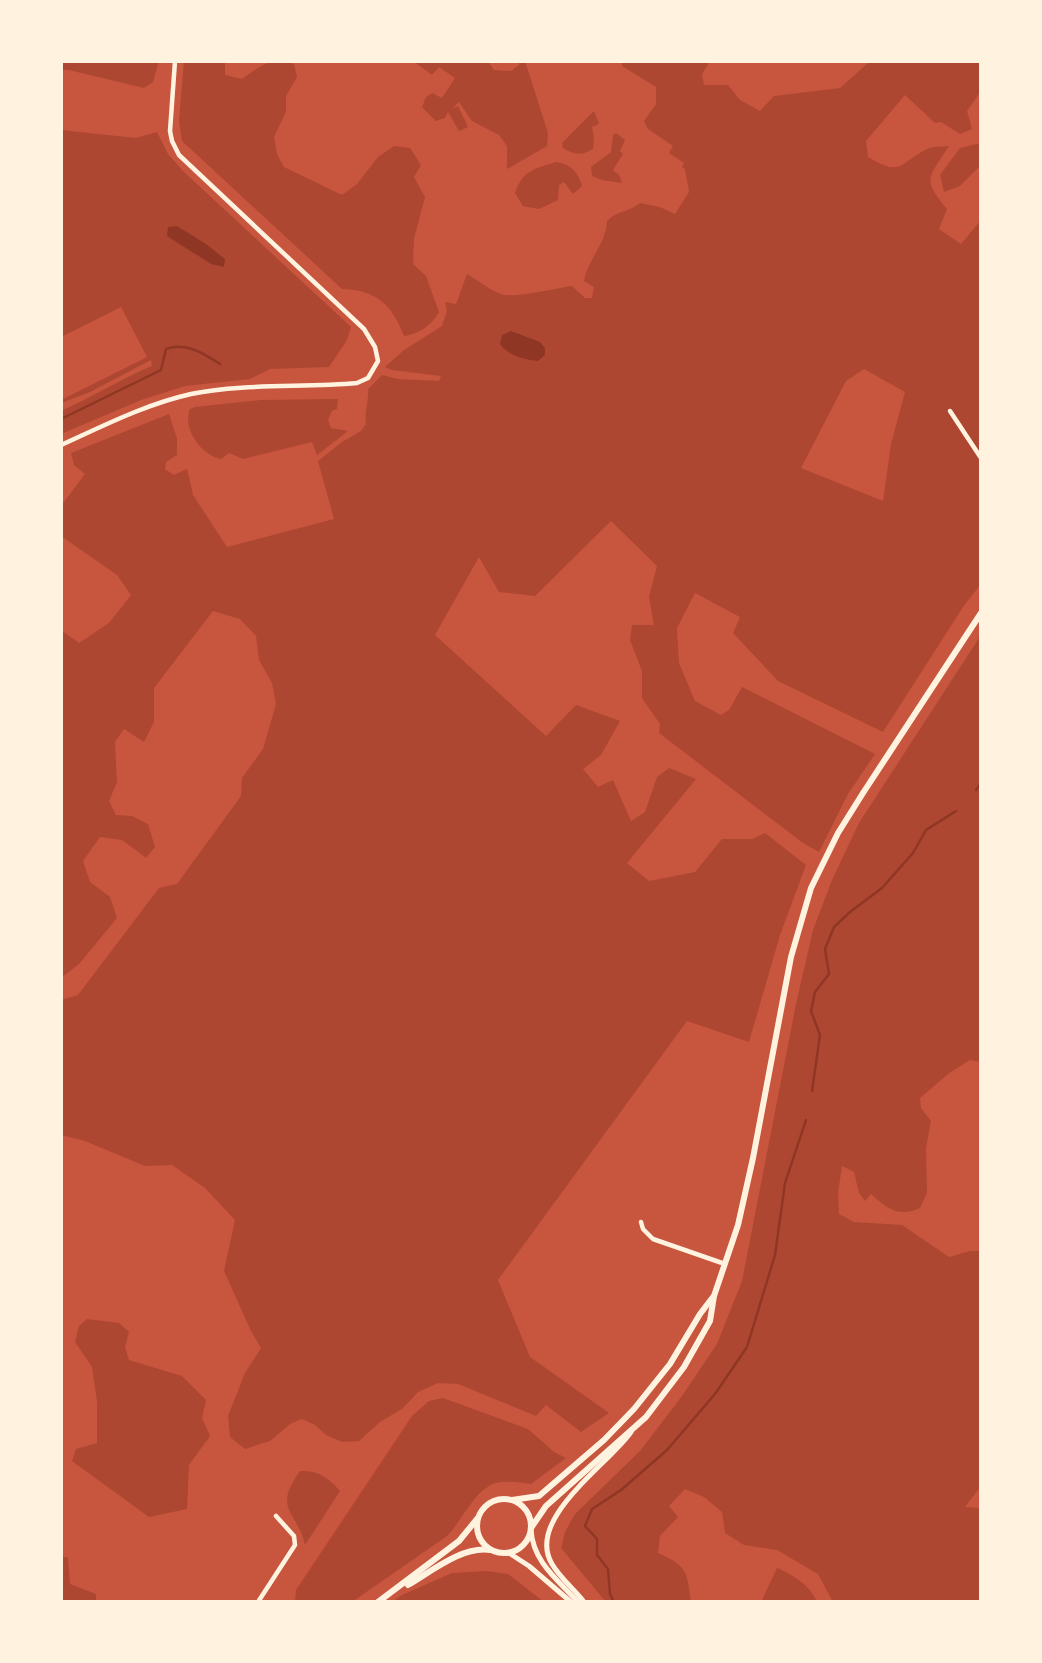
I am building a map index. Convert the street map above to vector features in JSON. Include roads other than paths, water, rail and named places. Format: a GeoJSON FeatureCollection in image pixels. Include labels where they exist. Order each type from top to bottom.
{"type":"FeatureCollection","features":[{"type":"Feature","properties":{"kind":"main road"},"geometry":{"type":"LineString","coordinates":[[391,1593],[466,1552],[482,1549],[509,1553],[523,1545],[546,1507],[632,1431],[653,1409],[684,1367],[710,1321],[714,1296],[738,1225],[791,957],[811,888],[856,803],[980,615]]}},
{"type":"Feature","properties":{"kind":"main road"},"geometry":{"type":"LineString","coordinates":[[378,1602],[459,1541],[488,1504],[496,1500],[539,1496],[604,1440],[634,1409],[670,1364],[714,1296]]}},
{"type":"Feature","properties":{"kind":"main road"},"geometry":{"type":"LineString","coordinates":[[512,1500],[525,1508],[531,1529]]}},
{"type":"Feature","properties":{"kind":"main road"},"geometry":{"type":"LineString","coordinates":[[478,1517],[479,1536],[491,1550]]}},
{"type":"Feature","properties":{"kind":"street"},"geometry":{"type":"LineString","coordinates":[[61,445],[148,408],[194,394],[232,389],[357,383],[368,378],[378,361],[375,347],[365,329],[179,155],[170,131],[175,61]]}},
{"type":"Feature","properties":{"kind":"street"},"geometry":{"type":"LineString","coordinates":[[950,411],[981,458]]}},
{"type":"Feature","properties":{"kind":"street"},"geometry":{"type":"LineString","coordinates":[[641,1222],[643,1229],[653,1239],[726,1264]]}},
{"type":"Feature","properties":{"kind":"street"},"geometry":{"type":"LineString","coordinates":[[584,1602],[551,1563],[547,1537],[550,1526],[566,1500],[611,1457],[632,1431]]}},
{"type":"Feature","properties":{"kind":"street"},"geometry":{"type":"LineString","coordinates":[[258,1602],[295,1545],[294,1536],[276,1516]]}},
{"type":"Feature","properties":{"kind":"street"},"geometry":{"type":"LineString","coordinates":[[531,1529],[538,1559],[578,1602]]}},
{"type":"Feature","properties":{"kind":"street"},"geometry":{"type":"LineString","coordinates":[[509,1553],[529,1566],[571,1602]]}},
{"type":"Feature","properties":{"kind":"waterway"},"geometry":{"type":"LineString","coordinates":[[61,419],[161,370],[166,349],[187,348],[220,364]]}},
{"type":"Feature","properties":{"kind":"waterway"},"geometry":{"type":"LineString","coordinates":[[976,790],[981,783]]}},
{"type":"Feature","properties":{"kind":"waterway"},"geometry":{"type":"LineString","coordinates":[[812,1091],[820,1035],[811,1011],[815,992],[829,974],[825,949],[834,927],[882,888],[913,853],[926,830],[956,811]]}},
{"type":"Feature","properties":{"kind":"waterway"},"geometry":{"type":"LineString","coordinates":[[614,1602],[610,1594],[608,1569],[597,1555],[597,1539],[585,1526],[592,1509],[621,1490],[667,1450],[715,1394],[747,1347],[775,1255],[785,1183],[806,1120]]}}]}
